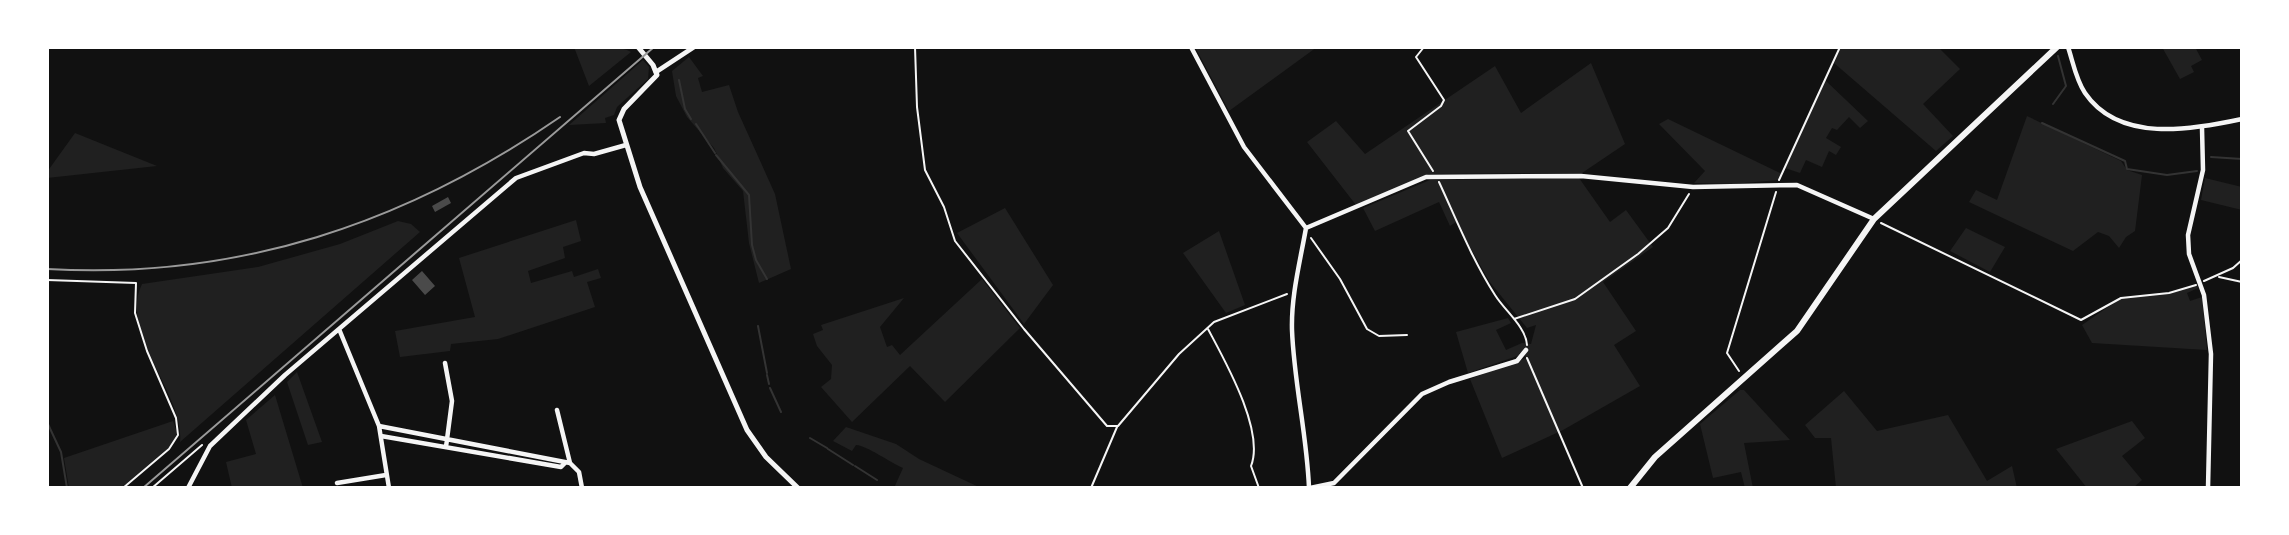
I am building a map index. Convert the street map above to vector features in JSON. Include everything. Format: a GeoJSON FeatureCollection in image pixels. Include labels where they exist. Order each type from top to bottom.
{"type":"FeatureCollection","features":[{"type":"Feature","properties":{"kind":"main road"},"geometry":{"type":"LineString","coordinates":[[1630,488],[1655,457],[1797,331],[1874,219],[2057,47]]}},
{"type":"Feature","properties":{"kind":"street"},"geometry":{"type":"LineString","coordinates":[[638,47],[656,72]]}},
{"type":"Feature","properties":{"kind":"street"},"geometry":{"type":"LineString","coordinates":[[694,47],[656,72],[654,81],[620,116],[619,125],[666,249],[747,430],[766,457],[798,488]]}},
{"type":"Feature","properties":{"kind":"street"},"geometry":{"type":"LineString","coordinates":[[1191,47],[1244,147],[1306,228],[1294,292],[1294,355],[1307,448],[1309,488],[1334,484],[1422,394],[1449,382],[1512,363],[1525,352]]}},
{"type":"Feature","properties":{"kind":"street"},"geometry":{"type":"LineString","coordinates":[[2068,47],[2083,90],[2110,119],[2138,127],[2202,128],[2242,119]]}},
{"type":"Feature","properties":{"kind":"street"},"geometry":{"type":"LineString","coordinates":[[2202,128],[2203,170],[2188,235],[2189,254],[2200,283],[2208,321],[2212,367],[2208,488]]}},
{"type":"Feature","properties":{"kind":"street"},"geometry":{"type":"LineString","coordinates":[[188,488],[210,446],[339,329],[522,173],[584,153],[594,154],[626,145]]}},
{"type":"Feature","properties":{"kind":"street"},"geometry":{"type":"LineString","coordinates":[[1306,228],[1426,177],[1581,176],[1693,187],[1797,185],[1874,219]]}},
{"type":"Feature","properties":{"kind":"street"},"geometry":{"type":"LineString","coordinates":[[339,329],[379,426],[388,488]]}},
{"type":"Feature","properties":{"kind":"street"},"geometry":{"type":"LineString","coordinates":[[445,363],[452,401],[446,447]]}},
{"type":"Feature","properties":{"kind":"street"},"geometry":{"type":"LineString","coordinates":[[557,410],[568,463]]}},
{"type":"Feature","properties":{"kind":"street"},"geometry":{"type":"LineString","coordinates":[[379,426],[568,463],[579,472],[582,488]]}},
{"type":"Feature","properties":{"kind":"street"},"geometry":{"type":"LineString","coordinates":[[381,436],[561,467],[568,463]]}},
{"type":"Feature","properties":{"kind":"street"},"geometry":{"type":"LineString","coordinates":[[503,457],[505,450]]}},
{"type":"Feature","properties":{"kind":"street"},"geometry":{"type":"LineString","coordinates":[[337,483],[386,475]]}},
{"type":"Feature","properties":{"kind":"path"},"geometry":{"type":"LineString","coordinates":[[915,47],[917,107],[925,170],[944,207],[955,241],[1101,421],[1107,426],[1118,426]]}},
{"type":"Feature","properties":{"kind":"path"},"geometry":{"type":"LineString","coordinates":[[1424,47],[1416,57],[1444,100],[1441,106],[1408,131],[1437,178],[1465,244],[1526,337],[1525,352],[1583,488]]}},
{"type":"Feature","properties":{"kind":"path"},"geometry":{"type":"LineString","coordinates":[[1744,378],[1727,353],[1776,198],[1777,184],[1840,47]]}},
{"type":"Feature","properties":{"kind":"path"},"geometry":{"type":"LineString","coordinates":[[1513,319],[1575,299],[1638,254],[1668,228],[1693,187]]}},
{"type":"Feature","properties":{"kind":"path"},"geometry":{"type":"LineString","coordinates":[[1874,219],[2081,320],[2122,298],[2169,293],[2218,277],[2242,260]]}},
{"type":"Feature","properties":{"kind":"path"},"geometry":{"type":"LineString","coordinates":[[1306,228],[1340,279],[1367,329],[1379,336],[1407,335]]}},
{"type":"Feature","properties":{"kind":"path"},"geometry":{"type":"LineString","coordinates":[[2218,277],[2242,282]]}},
{"type":"Feature","properties":{"kind":"path"},"geometry":{"type":"LineString","coordinates":[[47,279],[136,283],[135,313],[147,351],[176,418],[178,435],[169,449],[123,488]]}},
{"type":"Feature","properties":{"kind":"path"},"geometry":{"type":"LineString","coordinates":[[1091,488],[1118,426],[1131,408],[1207,328],[1224,316],[1294,292]]}},
{"type":"Feature","properties":{"kind":"path"},"geometry":{"type":"LineString","coordinates":[[1207,328],[1242,395],[1255,456],[1251,466],[1259,488]]}},
{"type":"Feature","properties":{"kind":"path"},"geometry":{"type":"LineString","coordinates":[[152,488],[201,446],[210,446]]}},
{"type":"Feature","properties":{"kind":"shaded area"},"geometry":{"type":"Polygon","coordinates":[[[574,47],[619,48],[631,52],[589,86],[574,47]]]}},
{"type":"Feature","properties":{"kind":"shaded area"},"geometry":{"type":"Polygon","coordinates":[[[1195,47],[1317,47],[1229,111],[1195,47]]]}},
{"type":"Feature","properties":{"kind":"shaded area"},"geometry":{"type":"Polygon","coordinates":[[[1841,47],[1938,47],[1960,69],[1923,104],[1953,136],[1936,151],[1834,63],[1841,47]]]}},
{"type":"Feature","properties":{"kind":"shaded area"},"geometry":{"type":"Polygon","coordinates":[[[2162,47],[2195,47],[2202,60],[2191,66],[2194,72],[2180,79],[2162,47]]]}},
{"type":"Feature","properties":{"kind":"shaded area"},"geometry":{"type":"Polygon","coordinates":[[[689,57],[703,76],[698,78],[702,92],[729,85],[738,112],[775,194],[791,269],[759,283],[749,243],[743,191],[723,168],[714,148],[687,117],[676,96],[672,71],[689,57]]]}},
{"type":"Feature","properties":{"kind":"shaded area"},"geometry":{"type":"Polygon","coordinates":[[[643,60],[649,67],[648,79],[617,107],[614,115],[605,118],[606,123],[569,125],[643,60]]]}},
{"type":"Feature","properties":{"kind":"shaded area"},"geometry":{"type":"Polygon","coordinates":[[[1591,63],[1625,144],[1582,173],[1429,174],[1356,205],[1307,142],[1336,121],[1365,154],[1495,66],[1521,113],[1591,63]]]}},
{"type":"Feature","properties":{"kind":"shaded area"},"geometry":{"type":"Polygon","coordinates":[[[1825,80],[1868,121],[1860,128],[1849,117],[1837,130],[1832,128],[1826,138],[1841,147],[1836,155],[1829,151],[1822,167],[1806,160],[1800,173],[1785,168],[1825,80]]]}},
{"type":"Feature","properties":{"kind":"shaded area"},"geometry":{"type":"Polygon","coordinates":[[[2027,116],[2121,161],[2127,170],[2142,175],[2135,231],[2126,237],[2119,248],[2109,236],[2098,232],[2073,251],[1969,202],[1976,190],[1997,200],[2027,116]]]}},
{"type":"Feature","properties":{"kind":"shaded area"},"geometry":{"type":"Polygon","coordinates":[[[1668,119],[1782,174],[1779,180],[1732,184],[1694,183],[1705,171],[1659,124],[1668,119]]]}},
{"type":"Feature","properties":{"kind":"shaded area"},"geometry":{"type":"Polygon","coordinates":[[[75,133],[157,166],[47,178],[47,172],[75,133]]]}},
{"type":"Feature","properties":{"kind":"shaded area"},"geometry":{"type":"Polygon","coordinates":[[[1579,178],[1610,222],[1626,210],[1653,247],[1603,282],[1636,331],[1614,345],[1640,386],[1563,430],[1502,458],[1470,379],[1526,358],[1523,354],[1468,373],[1456,332],[1508,318],[1511,323],[1496,330],[1506,350],[1522,343],[1531,344],[1536,325],[1527,328],[1489,281],[1456,222],[1450,226],[1439,202],[1375,231],[1363,208],[1430,180],[1579,178]]]}},
{"type":"Feature","properties":{"kind":"shaded area"},"geometry":{"type":"Polygon","coordinates":[[[2205,178],[2242,187],[2242,210],[2201,200],[2205,178]]]}},
{"type":"Feature","properties":{"kind":"shaded area"},"geometry":{"type":"Polygon","coordinates":[[[1005,208],[1053,285],[1024,324],[957,233],[1005,208]]]}},
{"type":"Feature","properties":{"kind":"shaded area"},"geometry":{"type":"Polygon","coordinates":[[[576,220],[581,241],[563,247],[565,258],[528,271],[531,283],[572,271],[574,277],[598,269],[601,278],[587,282],[595,307],[498,339],[451,344],[450,351],[400,357],[395,331],[475,317],[459,258],[576,220]]]}},
{"type":"Feature","properties":{"kind":"shaded area"},"geometry":{"type":"Polygon","coordinates":[[[398,221],[411,224],[420,232],[180,442],[179,423],[173,404],[145,343],[139,323],[137,303],[142,284],[258,267],[340,244],[398,221]]]}},
{"type":"Feature","properties":{"kind":"shaded area"},"geometry":{"type":"Polygon","coordinates":[[[1966,228],[2005,247],[1990,272],[1950,251],[1966,228]]]}},
{"type":"Feature","properties":{"kind":"shaded area"},"geometry":{"type":"Polygon","coordinates":[[[1219,231],[1245,305],[1226,313],[1183,253],[1219,231]]]}},
{"type":"Feature","properties":{"kind":"shaded area"},"geometry":{"type":"Polygon","coordinates":[[[982,279],[1020,328],[945,402],[910,366],[852,422],[821,387],[831,379],[832,365],[817,346],[813,334],[823,330],[821,325],[904,298],[880,327],[887,347],[892,345],[900,355],[982,279]]]}},
{"type":"Feature","properties":{"kind":"shaded area"},"geometry":{"type":"Polygon","coordinates":[[[2197,285],[2198,288],[2187,293],[2190,301],[2202,297],[2207,350],[2092,343],[2082,325],[2121,298],[2169,293],[2197,285]]]}},
{"type":"Feature","properties":{"kind":"shaded area"},"geometry":{"type":"Polygon","coordinates":[[[297,372],[322,442],[308,445],[287,382],[297,372]]]}},
{"type":"Feature","properties":{"kind":"shaded area"},"geometry":{"type":"Polygon","coordinates":[[[1740,390],[1744,390],[1790,440],[1744,443],[1753,488],[1745,488],[1741,472],[1713,478],[1700,424],[1740,390]]]}},
{"type":"Feature","properties":{"kind":"shaded area"},"geometry":{"type":"Polygon","coordinates":[[[1844,391],[1877,431],[1948,415],[1987,481],[2012,466],[2017,488],[1836,488],[1831,438],[1815,438],[1805,425],[1844,391]]]}},
{"type":"Feature","properties":{"kind":"shaded area"},"geometry":{"type":"Polygon","coordinates":[[[275,395],[303,488],[232,488],[226,462],[256,454],[246,420],[275,395]]]}},
{"type":"Feature","properties":{"kind":"shaded area"},"geometry":{"type":"Polygon","coordinates":[[[173,421],[177,432],[173,444],[121,488],[69,488],[64,458],[173,421]]]}},
{"type":"Feature","properties":{"kind":"shaded area"},"geometry":{"type":"Polygon","coordinates":[[[2132,421],[2145,438],[2122,456],[2142,480],[2133,488],[2087,488],[2056,449],[2132,421]]]}},
{"type":"Feature","properties":{"kind":"shaded area"},"geometry":{"type":"Polygon","coordinates":[[[846,427],[896,444],[919,459],[981,488],[894,488],[903,468],[861,446],[856,445],[852,451],[833,441],[846,427]]]}},
{"type":"Feature","properties":{"kind":"building"},"geometry":{"type":"Polygon","coordinates":[[[448,197],[451,203],[435,212],[432,206],[448,197]]]}},
{"type":"Feature","properties":{"kind":"building"},"geometry":{"type":"Polygon","coordinates":[[[422,271],[435,286],[425,295],[412,280],[422,271]]]}},
{"type":"Feature","properties":{"kind":"waterway"},"geometry":{"type":"LineString","coordinates":[[2053,104],[2066,86],[2058,56]]}},
{"type":"Feature","properties":{"kind":"waterway"},"geometry":{"type":"LineString","coordinates":[[679,80],[685,109],[691,119]]}},
{"type":"Feature","properties":{"kind":"waterway"},"geometry":{"type":"LineString","coordinates":[[2042,123],[2125,161],[2127,169],[2167,175],[2197,171]]}},
{"type":"Feature","properties":{"kind":"waterway"},"geometry":{"type":"LineString","coordinates":[[696,124],[715,153]]}},
{"type":"Feature","properties":{"kind":"waterway"},"geometry":{"type":"LineString","coordinates":[[716,155],[749,195],[752,245],[756,260],[767,279]]}},
{"type":"Feature","properties":{"kind":"waterway"},"geometry":{"type":"LineString","coordinates":[[2211,157],[2242,159]]}},
{"type":"Feature","properties":{"kind":"waterway"},"geometry":{"type":"LineString","coordinates":[[758,326],[767,373]]}},
{"type":"Feature","properties":{"kind":"waterway"},"geometry":{"type":"LineString","coordinates":[[767,375],[769,384]]}},
{"type":"Feature","properties":{"kind":"waterway"},"geometry":{"type":"LineString","coordinates":[[770,388],[781,412]]}},
{"type":"Feature","properties":{"kind":"waterway"},"geometry":{"type":"LineString","coordinates":[[47,422],[61,452],[67,488]]}},
{"type":"Feature","properties":{"kind":"waterway"},"geometry":{"type":"LineString","coordinates":[[810,438],[827,448]]}},
{"type":"Feature","properties":{"kind":"waterway"},"geometry":{"type":"LineString","coordinates":[[828,449],[853,465]]}},
{"type":"Feature","properties":{"kind":"waterway"},"geometry":{"type":"LineString","coordinates":[[855,466],[877,480]]}},
{"type":"Feature","properties":{"kind":"railway"},"geometry":{"type":"LineString","coordinates":[[143,488],[654,47]]}},
{"type":"Feature","properties":{"kind":"railway"},"geometry":{"type":"LineString","coordinates":[[47,269],[117,270],[186,265],[252,254],[317,237],[380,215],[441,187],[501,155],[560,117]]}}]}
